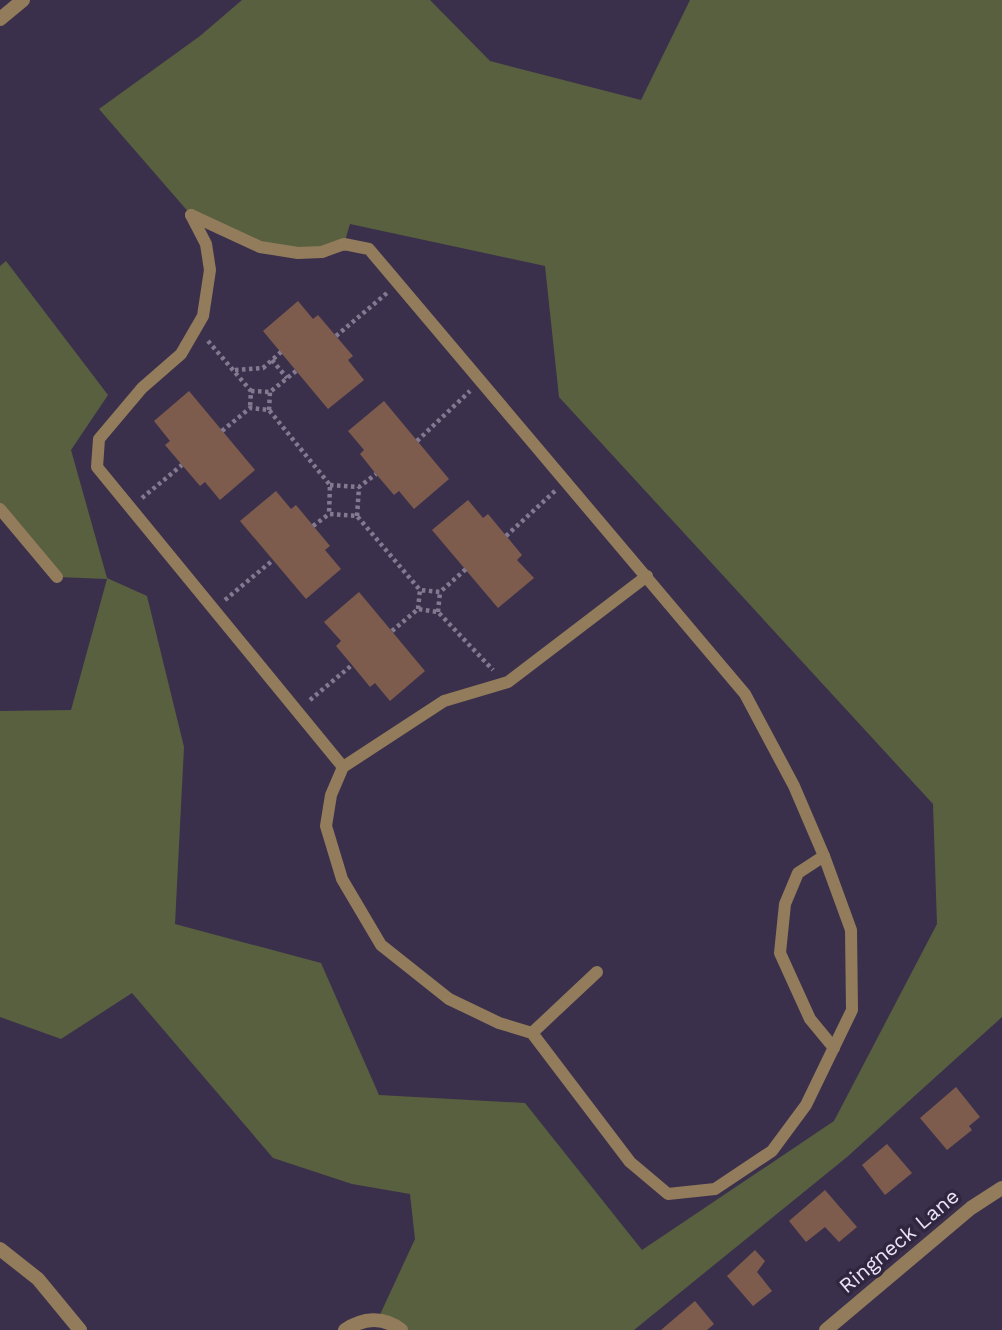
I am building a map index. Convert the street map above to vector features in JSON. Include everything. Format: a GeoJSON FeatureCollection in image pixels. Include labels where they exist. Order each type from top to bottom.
{"type":"FeatureCollection","features":[{"type":"Feature","properties":{"kind":"street"},"geometry":{"type":"LineString","coordinates":[[0,19],[23,0]]}},
{"type":"Feature","properties":{"kind":"street","name":"Ringneck Lane"},"geometry":{"type":"LineString","coordinates":[[826,1330],[971,1208],[1002,1188]]}},
{"type":"Feature","properties":{"kind":"street"},"geometry":{"type":"LineString","coordinates":[[0,1249],[38,1279],[80,1330]]}},
{"type":"Feature","properties":{"kind":"street"},"geometry":{"type":"LineString","coordinates":[[345,1330],[356,1322],[378,1319],[401,1330]]}},
{"type":"Feature","properties":{"kind":"lane"},"geometry":{"type":"LineString","coordinates":[[343,767],[97,467],[99,439],[142,388],[181,354],[203,316],[211,270],[206,244],[191,215],[260,247],[298,253],[322,252],[344,244],[369,249],[647,576],[744,694],[794,786],[824,856],[851,930],[852,1010],[806,1105],[772,1151],[715,1189],[668,1195],[630,1162],[531,1033],[499,1023],[449,999],[381,945],[342,878],[326,826],[331,795],[343,767],[444,701],[505,683],[647,576]]}},
{"type":"Feature","properties":{"kind":"lane"},"geometry":{"type":"LineString","coordinates":[[0,509],[57,577]]}},
{"type":"Feature","properties":{"kind":"lane"},"geometry":{"type":"LineString","coordinates":[[824,856],[798,873],[785,904],[780,953],[810,1019],[834,1048]]}},
{"type":"Feature","properties":{"kind":"lane"},"geometry":{"type":"LineString","coordinates":[[531,1033],[597,972]]}},
{"type":"Feature","properties":{"kind":"path"},"geometry":{"type":"LineString","coordinates":[[336,336],[398,284]]}},
{"type":"Feature","properties":{"kind":"path"},"geometry":{"type":"LineString","coordinates":[[196,328],[251,391],[250,408]]}},
{"type":"Feature","properties":{"kind":"path"},"geometry":{"type":"LineString","coordinates":[[234,370],[263,368],[281,352]]}},
{"type":"Feature","properties":{"kind":"path"},"geometry":{"type":"LineString","coordinates":[[272,360],[287,377]]}},
{"type":"Feature","properties":{"kind":"path"},"geometry":{"type":"LineString","coordinates":[[251,391],[270,392],[296,370]]}},
{"type":"Feature","properties":{"kind":"path"},"geometry":{"type":"LineString","coordinates":[[417,441],[481,381]]}},
{"type":"Feature","properties":{"kind":"path"},"geometry":{"type":"LineString","coordinates":[[270,392],[269,410],[330,485],[329,514]]}},
{"type":"Feature","properties":{"kind":"path"},"geometry":{"type":"LineString","coordinates":[[222,431],[250,408],[269,410]]}},
{"type":"Feature","properties":{"kind":"path"},"geometry":{"type":"LineString","coordinates":[[131,507],[182,465]]}},
{"type":"Feature","properties":{"kind":"path"},"geometry":{"type":"LineString","coordinates":[[330,485],[359,487],[376,474]]}},
{"type":"Feature","properties":{"kind":"path"},"geometry":{"type":"LineString","coordinates":[[506,536],[566,481]]}},
{"type":"Feature","properties":{"kind":"path"},"geometry":{"type":"LineString","coordinates":[[359,487],[357,516],[420,590],[440,592]]}},
{"type":"Feature","properties":{"kind":"path"},"geometry":{"type":"LineString","coordinates":[[313,526],[329,514],[357,516]]}},
{"type":"Feature","properties":{"kind":"path"},"geometry":{"type":"LineString","coordinates":[[214,609],[273,560]]}},
{"type":"Feature","properties":{"kind":"path"},"geometry":{"type":"LineString","coordinates":[[438,612],[440,592],[466,569]]}},
{"type":"Feature","properties":{"kind":"path"},"geometry":{"type":"LineString","coordinates":[[392,631],[418,609],[420,590]]}},
{"type":"Feature","properties":{"kind":"path"},"geometry":{"type":"LineString","coordinates":[[418,609],[438,612],[505,683]]}},
{"type":"Feature","properties":{"kind":"path"},"geometry":{"type":"LineString","coordinates":[[297,711],[352,665]]}},
{"type":"Feature","properties":{"kind":"green space"},"geometry":{"type":"Polygon","coordinates":[[[242,0],[430,0],[490,61],[641,100],[690,0],[1002,0],[1002,1017],[847,1157],[634,1330],[401,1330],[378,1319],[415,1239],[410,1194],[352,1184],[273,1158],[132,993],[61,1039],[0,1017],[0,711],[71,710],[107,579],[57,577],[0,509],[0,266],[6,261],[108,395],[71,450],[107,578],[147,596],[184,747],[175,924],[321,963],[379,1095],[525,1103],[642,1250],[834,1121],[937,924],[933,804],[559,397],[545,266],[350,224],[344,244],[322,252],[260,247],[191,215],[99,109],[200,36],[242,0]]]}},
{"type":"Feature","properties":{"kind":"building"},"geometry":{"type":"Polygon","coordinates":[[[298,301],[313,319],[318,315],[353,356],[348,360],[364,380],[328,409],[263,331],[298,301]]]}},
{"type":"Feature","properties":{"kind":"building"},"geometry":{"type":"Polygon","coordinates":[[[189,391],[255,470],[220,500],[205,482],[200,486],[165,445],[170,441],[154,421],[189,391]]]}},
{"type":"Feature","properties":{"kind":"building"},"geometry":{"type":"Polygon","coordinates":[[[384,401],[449,479],[414,509],[399,491],[394,495],[376,474],[360,454],[364,450],[348,431],[384,401]]]}},
{"type":"Feature","properties":{"kind":"building"},"geometry":{"type":"Polygon","coordinates":[[[276,491],[291,509],[296,505],[330,546],[325,550],[341,569],[306,599],[240,521],[276,491]]]}},
{"type":"Feature","properties":{"kind":"building"},"geometry":{"type":"Polygon","coordinates":[[[468,500],[483,518],[488,514],[522,555],[517,560],[534,578],[498,608],[432,530],[468,500]]]}},
{"type":"Feature","properties":{"kind":"building"},"geometry":{"type":"Polygon","coordinates":[[[359,592],[425,671],[390,701],[375,683],[370,687],[336,646],[341,641],[324,622],[359,592]]]}},
{"type":"Feature","properties":{"kind":"building"},"geometry":{"type":"Polygon","coordinates":[[[956,1087],[980,1117],[969,1126],[972,1130],[947,1150],[920,1118],[956,1087]]]}},
{"type":"Feature","properties":{"kind":"building"},"geometry":{"type":"Polygon","coordinates":[[[887,1144],[912,1173],[885,1195],[862,1165],[887,1144]]]}},
{"type":"Feature","properties":{"kind":"building"},"geometry":{"type":"Polygon","coordinates":[[[825,1190],[857,1227],[839,1242],[825,1227],[806,1242],[789,1221],[825,1190]]]}},
{"type":"Feature","properties":{"kind":"building"},"geometry":{"type":"Polygon","coordinates":[[[755,1250],[765,1261],[757,1272],[772,1291],[753,1306],[727,1276],[755,1250]]]}},
{"type":"Feature","properties":{"kind":"building"},"geometry":{"type":"Polygon","coordinates":[[[695,1301],[714,1324],[707,1330],[661,1330],[695,1301]]]}}]}
